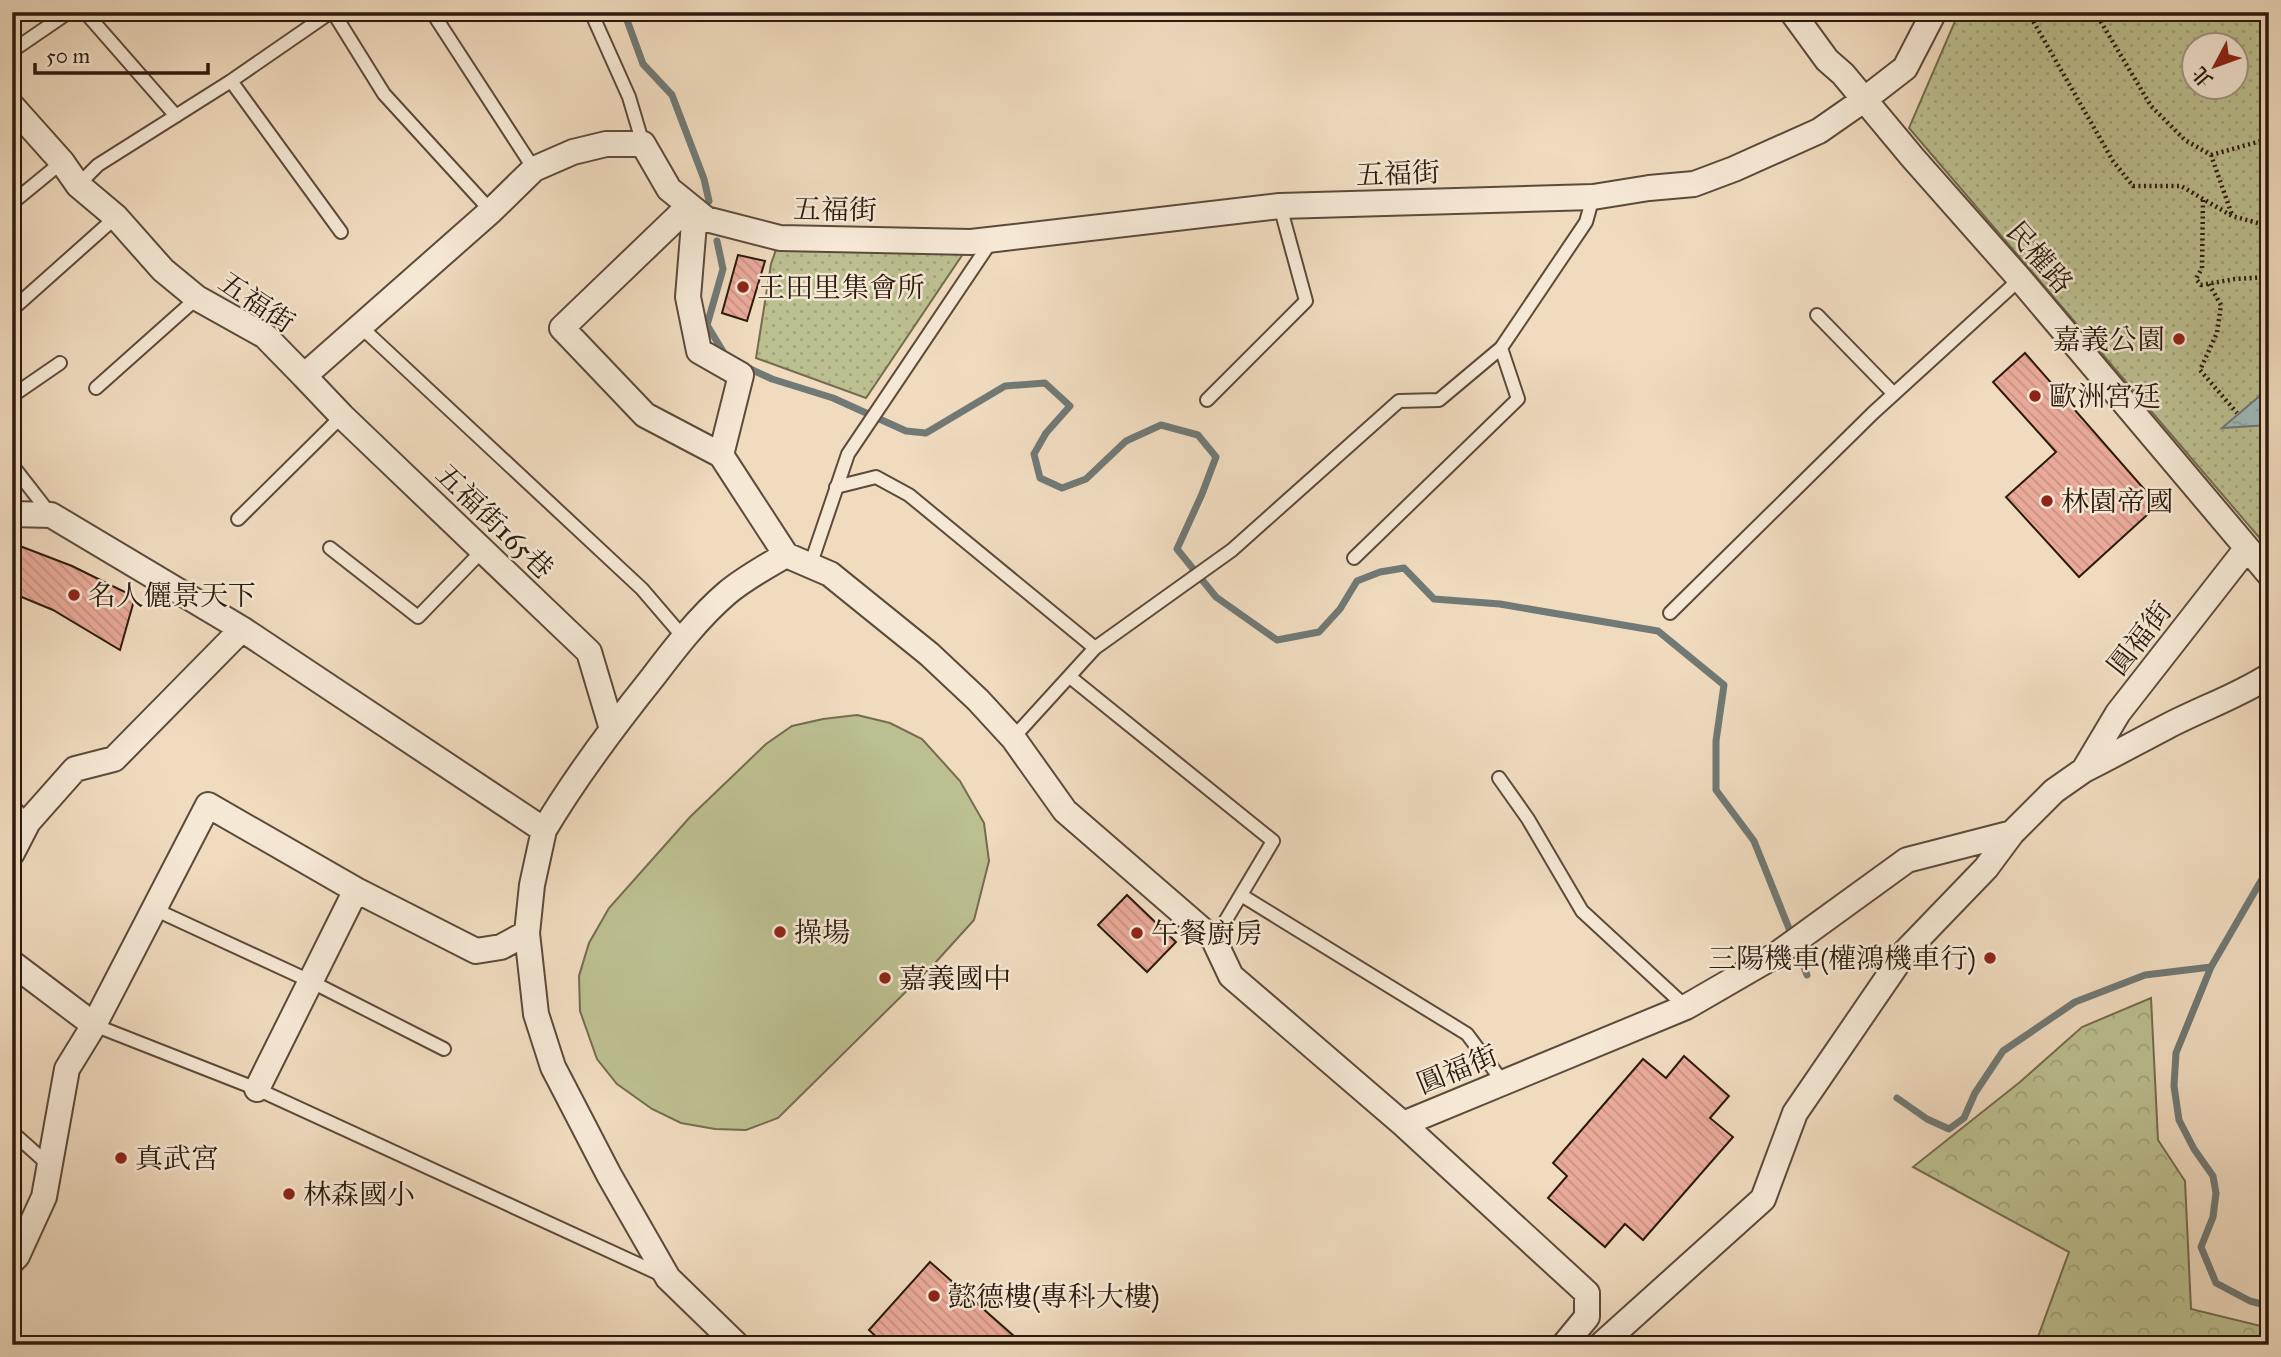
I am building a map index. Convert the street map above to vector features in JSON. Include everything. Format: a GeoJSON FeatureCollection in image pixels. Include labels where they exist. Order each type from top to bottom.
{"type":"FeatureCollection","features":[{"type":"Feature","properties":{"kind":"street","name":"民權路"},"geometry":{"type":"LineString","coordinates":[[1792,12],[1827,60],[1865,99],[1913,158],[2020,279],[2269,574]]}},
{"type":"Feature","properties":{"kind":"street","name":"五福街"},"geometry":{"type":"LineString","coordinates":[[12,106],[62,162],[78,185],[116,217],[163,270],[197,298],[265,336],[304,376],[491,211],[534,169],[573,152],[606,144],[643,144],[669,189],[706,219],[780,238],[971,242],[1280,206],[1593,197],[1694,184],[1819,131],[1905,68],[1934,12]]}},
{"type":"Feature","properties":{"kind":"street"},"geometry":{"type":"LineString","coordinates":[[692,208],[688,297],[699,351],[741,375],[721,455]]}},
{"type":"Feature","properties":{"kind":"street"},"geometry":{"type":"LineString","coordinates":[[692,208],[562,328],[645,415],[721,455],[786,555],[830,574],[929,654],[978,700],[1013,738],[1065,811],[1214,940],[1231,976],[1403,1124]]}},
{"type":"Feature","properties":{"kind":"street","name":"五福街165巷"},"geometry":{"type":"LineString","coordinates":[[304,376],[342,416],[589,652],[612,729]]}},
{"type":"Feature","properties":{"kind":"street"},"geometry":{"type":"LineString","coordinates":[[12,514],[51,515],[242,629],[544,830]]}},
{"type":"Feature","properties":{"kind":"street","name":"圓福街"},"geometry":{"type":"LineString","coordinates":[[2084,770],[2118,713],[2247,548]]}},
{"type":"Feature","properties":{"kind":"street"},"geometry":{"type":"LineString","coordinates":[[737,1345],[668,1278],[609,1175],[553,1067],[536,1014],[527,933],[532,885],[544,830],[568,790],[684,638],[724,595],[749,575],[786,555]]}},
{"type":"Feature","properties":{"kind":"street"},"geometry":{"type":"LineString","coordinates":[[12,853],[20,813],[75,769],[114,759],[242,629]]}},
{"type":"Feature","properties":{"kind":"street","name":"圓福街"},"geometry":{"type":"LineString","coordinates":[[1601,1345],[1763,1199],[1795,1113],[1830,1060],[1906,951],[1986,868],[2012,833],[2054,791],[2084,770],[2142,742],[2166,727],[2247,690],[2269,676]]}},
{"type":"Feature","properties":{"kind":"street"},"geometry":{"type":"LineString","coordinates":[[12,1261],[17,1256],[44,1197],[67,1069],[94,1024],[208,805],[356,890],[476,951],[501,947],[527,933]]}},
{"type":"Feature","properties":{"kind":"street","name":"圓福街"},"geometry":{"type":"LineString","coordinates":[[1564,1345],[1587,1318],[1587,1293],[1403,1124],[1686,1007],[1776,955],[1907,860],[2012,833]]}},
{"type":"Feature","properties":{"kind":"street"},"geometry":{"type":"LineString","coordinates":[[257,1089],[356,890]]}},
{"type":"Feature","properties":{"kind":"street"},"geometry":{"type":"LineString","coordinates":[[12,963],[94,1024]]}},
{"type":"Feature","properties":{"kind":"lane"},"geometry":{"type":"LineString","coordinates":[[12,51],[69,12]]}},
{"type":"Feature","properties":{"kind":"lane"},"geometry":{"type":"LineString","coordinates":[[85,12],[176,116]]}},
{"type":"Feature","properties":{"kind":"lane"},"geometry":{"type":"LineString","coordinates":[[78,185],[98,165],[332,12],[384,94],[491,211]]}},
{"type":"Feature","properties":{"kind":"lane"},"geometry":{"type":"LineString","coordinates":[[432,12],[534,169]]}},
{"type":"Feature","properties":{"kind":"lane"},"geometry":{"type":"LineString","coordinates":[[591,12],[629,97],[643,144]]}},
{"type":"Feature","properties":{"kind":"lane"},"geometry":{"type":"LineString","coordinates":[[231,80],[341,232]]}},
{"type":"Feature","properties":{"kind":"lane"},"geometry":{"type":"LineString","coordinates":[[12,204],[62,162]]}},
{"type":"Feature","properties":{"kind":"lane"},"geometry":{"type":"LineString","coordinates":[[1013,738],[1095,648],[1233,551],[1399,401],[1439,400],[1501,348],[1586,222],[1593,197]]}},
{"type":"Feature","properties":{"kind":"lane"},"geometry":{"type":"LineString","coordinates":[[1207,400],[1306,301],[1280,206]]}},
{"type":"Feature","properties":{"kind":"lane"},"geometry":{"type":"LineString","coordinates":[[15,307],[116,217]]}},
{"type":"Feature","properties":{"kind":"lane"},"geometry":{"type":"LineString","coordinates":[[810,566],[848,454],[992,240]]}},
{"type":"Feature","properties":{"kind":"lane"},"geometry":{"type":"LineString","coordinates":[[1670,613],[1894,394],[2020,279]]}},
{"type":"Feature","properties":{"kind":"lane"},"geometry":{"type":"LineString","coordinates":[[96,388],[197,298]]}},
{"type":"Feature","properties":{"kind":"lane"},"geometry":{"type":"LineString","coordinates":[[1817,314],[1894,394]]}},
{"type":"Feature","properties":{"kind":"lane"},"geometry":{"type":"LineString","coordinates":[[361,327],[642,589],[684,638]]}},
{"type":"Feature","properties":{"kind":"lane"},"geometry":{"type":"LineString","coordinates":[[1354,558],[1518,399],[1501,348]]}},
{"type":"Feature","properties":{"kind":"lane"},"geometry":{"type":"LineString","coordinates":[[12,396],[60,363]]}},
{"type":"Feature","properties":{"kind":"lane"},"geometry":{"type":"LineString","coordinates":[[238,519],[342,416]]}},
{"type":"Feature","properties":{"kind":"lane"},"geometry":{"type":"LineString","coordinates":[[12,465],[51,515]]}},
{"type":"Feature","properties":{"kind":"lane"},"geometry":{"type":"LineString","coordinates":[[836,487],[876,477],[909,495],[1095,648]]}},
{"type":"Feature","properties":{"kind":"lane"},"geometry":{"type":"LineString","coordinates":[[330,548],[418,617],[482,550]]}},
{"type":"Feature","properties":{"kind":"lane"},"geometry":{"type":"LineString","coordinates":[[1070,677],[1273,841],[1214,940]]}},
{"type":"Feature","properties":{"kind":"lane"},"geometry":{"type":"LineString","coordinates":[[1499,778],[1528,819],[1582,911],[1686,1007]]}},
{"type":"Feature","properties":{"kind":"lane"},"geometry":{"type":"LineString","coordinates":[[1241,895],[1467,1034],[1503,1082]]}},
{"type":"Feature","properties":{"kind":"lane"},"geometry":{"type":"LineString","coordinates":[[155,909],[310,981],[444,1049]]}},
{"type":"Feature","properties":{"kind":"lane"},"geometry":{"type":"LineString","coordinates":[[94,1024],[257,1089],[668,1278]]}},
{"type":"Feature","properties":{"kind":"lane"},"geometry":{"type":"LineString","coordinates":[[12,1132],[50,1166]]}},
{"type":"Feature","properties":{"kind":"path"},"geometry":{"type":"LineString","coordinates":[[2028,12],[2113,161],[2133,186],[2181,187],[2232,216],[2269,226]]}},
{"type":"Feature","properties":{"kind":"path"},"geometry":{"type":"LineString","coordinates":[[2095,12],[2151,106],[2185,140],[2211,156],[2232,216]]}},
{"type":"Feature","properties":{"kind":"path"},"geometry":{"type":"LineString","coordinates":[[2260,12],[2269,28]]}},
{"type":"Feature","properties":{"kind":"path"},"geometry":{"type":"LineString","coordinates":[[2211,156],[2261,141],[2269,136]]}},
{"type":"Feature","properties":{"kind":"path"},"geometry":{"type":"LineString","coordinates":[[2203,200],[2202,268],[2196,279],[2201,285],[2269,277]]}},
{"type":"Feature","properties":{"kind":"path"},"geometry":{"type":"LineString","coordinates":[[2209,284],[2221,305],[2217,333],[2200,370],[2237,413]]}},
{"type":"Feature","properties":{"kind":"green space","name":"嘉義公園"},"geometry":{"type":"Polygon","coordinates":[[[1959,12],[2269,12],[2269,549],[1909,128],[1959,12]]]}},
{"type":"Feature","properties":{"kind":"green space"},"geometry":{"type":"Polygon","coordinates":[[[780,238],[971,242],[866,398],[756,358],[771,264],[780,238]]]}},
{"type":"Feature","properties":{"kind":"green space","name":"操場"},"geometry":{"type":"Polygon","coordinates":[[[857,715],[890,723],[922,739],[960,781],[984,823],[989,861],[974,920],[935,963],[778,1118],[746,1130],[715,1129],[681,1123],[652,1109],[617,1084],[597,1059],[580,1011],[579,976],[589,943],[609,908],[690,817],[766,744],[792,726],[857,715]]]}},
{"type":"Feature","properties":{"kind":"green space"},"geometry":{"type":"Polygon","coordinates":[[[2151,998],[2158,1140],[2185,1181],[2191,1309],[2269,1328],[2269,1345],[2035,1345],[2069,1252],[1913,1167],[2020,1082],[2082,1027],[2151,998]]]}},
{"type":"Feature","properties":{"kind":"water"},"geometry":{"type":"Polygon","coordinates":[[[2269,388],[2269,425],[2222,428],[2269,388]]]}},
{"type":"Feature","properties":{"kind":"building","name":"王田里集會所"},"geometry":{"type":"Polygon","coordinates":[[[738,255],[765,261],[747,321],[722,313],[738,255]]]}},
{"type":"Feature","properties":{"kind":"building","name":"林園帝國"},"geometry":{"type":"Polygon","coordinates":[[[2025,353],[2158,505],[2079,577],[2006,497],[2056,452],[1993,382],[2025,353]]]}},
{"type":"Feature","properties":{"kind":"building","name":"名人儷景天下"},"geometry":{"type":"Polygon","coordinates":[[[12,543],[72,566],[135,597],[120,650],[53,610],[12,593],[12,543]]]}},
{"type":"Feature","properties":{"kind":"building","name":"午餐廚房"},"geometry":{"type":"Polygon","coordinates":[[[1127,895],[1176,942],[1147,972],[1098,925],[1127,895]]]}},
{"type":"Feature","properties":{"kind":"building"},"geometry":{"type":"Polygon","coordinates":[[[1684,1056],[1729,1096],[1710,1118],[1733,1137],[1643,1240],[1625,1224],[1605,1247],[1548,1198],[1567,1176],[1553,1163],[1643,1059],[1666,1078],[1684,1056]]]}},
{"type":"Feature","properties":{"kind":"building","name":"懿德樓(專科大樓)"},"geometry":{"type":"Polygon","coordinates":[[[930,1262],[1024,1345],[885,1345],[869,1330],[930,1262]]]}},
{"type":"Feature","properties":{"kind":"waterway"},"geometry":{"type":"LineString","coordinates":[[624,12],[643,64],[672,95],[704,179],[709,201]]}},
{"type":"Feature","properties":{"kind":"waterway"},"geometry":{"type":"LineString","coordinates":[[717,241],[723,269],[707,325],[727,358]]}},
{"type":"Feature","properties":{"kind":"waterway"},"geometry":{"type":"LineString","coordinates":[[744,366],[772,379],[833,398],[906,431],[926,433],[1005,386],[1045,383],[1070,406],[1046,433],[1034,454],[1040,478],[1062,488],[1086,479],[1126,441],[1161,425],[1198,435],[1216,457],[1177,549],[1216,597],[1277,640],[1319,632],[1340,609],[1357,581],[1380,572],[1404,568],[1434,599],[1500,604],[1658,631],[1724,685],[1716,741],[1716,790],[1754,841],[1792,936]]}},
{"type":"Feature","properties":{"kind":"waterway"},"geometry":{"type":"LineString","coordinates":[[2269,867],[2211,967],[2176,1053],[2174,1086],[2179,1120],[2194,1149],[2213,1176],[2216,1193],[2213,1217],[2201,1247],[2216,1283],[2250,1301],[2269,1306]]}},
{"type":"Feature","properties":{"kind":"waterway"},"geometry":{"type":"LineString","coordinates":[[1796,947],[1807,975]]}},
{"type":"Feature","properties":{"kind":"waterway"},"geometry":{"type":"LineString","coordinates":[[1897,1098],[1927,1119],[1949,1129],[1964,1118],[1975,1093],[2003,1051],[2075,1002],[2145,975],[2211,967]]}},
{"type":"Feature","properties":{"kind":"place","name":"王田里集會所"},"geometry":{"type":"Point","coordinates":[743,287]}},
{"type":"Feature","properties":{"kind":"place","name":"嘉義公園"},"geometry":{"type":"Point","coordinates":[2179,339]}},
{"type":"Feature","properties":{"kind":"place","name":"歐洲宮廷"},"geometry":{"type":"Point","coordinates":[2035,396]}},
{"type":"Feature","properties":{"kind":"place","name":"林園帝國"},"geometry":{"type":"Point","coordinates":[2047,501]}},
{"type":"Feature","properties":{"kind":"place","name":"名人儷景天下"},"geometry":{"type":"Point","coordinates":[74,595]}},
{"type":"Feature","properties":{"kind":"place","name":"操場"},"geometry":{"type":"Point","coordinates":[780,932]}},
{"type":"Feature","properties":{"kind":"place","name":"午餐廚房"},"geometry":{"type":"Point","coordinates":[1137,933]}},
{"type":"Feature","properties":{"kind":"place","name":"三陽機車(權鴻機車行)"},"geometry":{"type":"Point","coordinates":[1990,958]}},
{"type":"Feature","properties":{"kind":"place","name":"嘉義國中"},"geometry":{"type":"Point","coordinates":[885,978]}},
{"type":"Feature","properties":{"kind":"place","name":"真武宮"},"geometry":{"type":"Point","coordinates":[121,1158]}},
{"type":"Feature","properties":{"kind":"place","name":"林森國小"},"geometry":{"type":"Point","coordinates":[289,1194]}},
{"type":"Feature","properties":{"kind":"place","name":"懿德樓(專科大樓)"},"geometry":{"type":"Point","coordinates":[934,1296]}}]}
